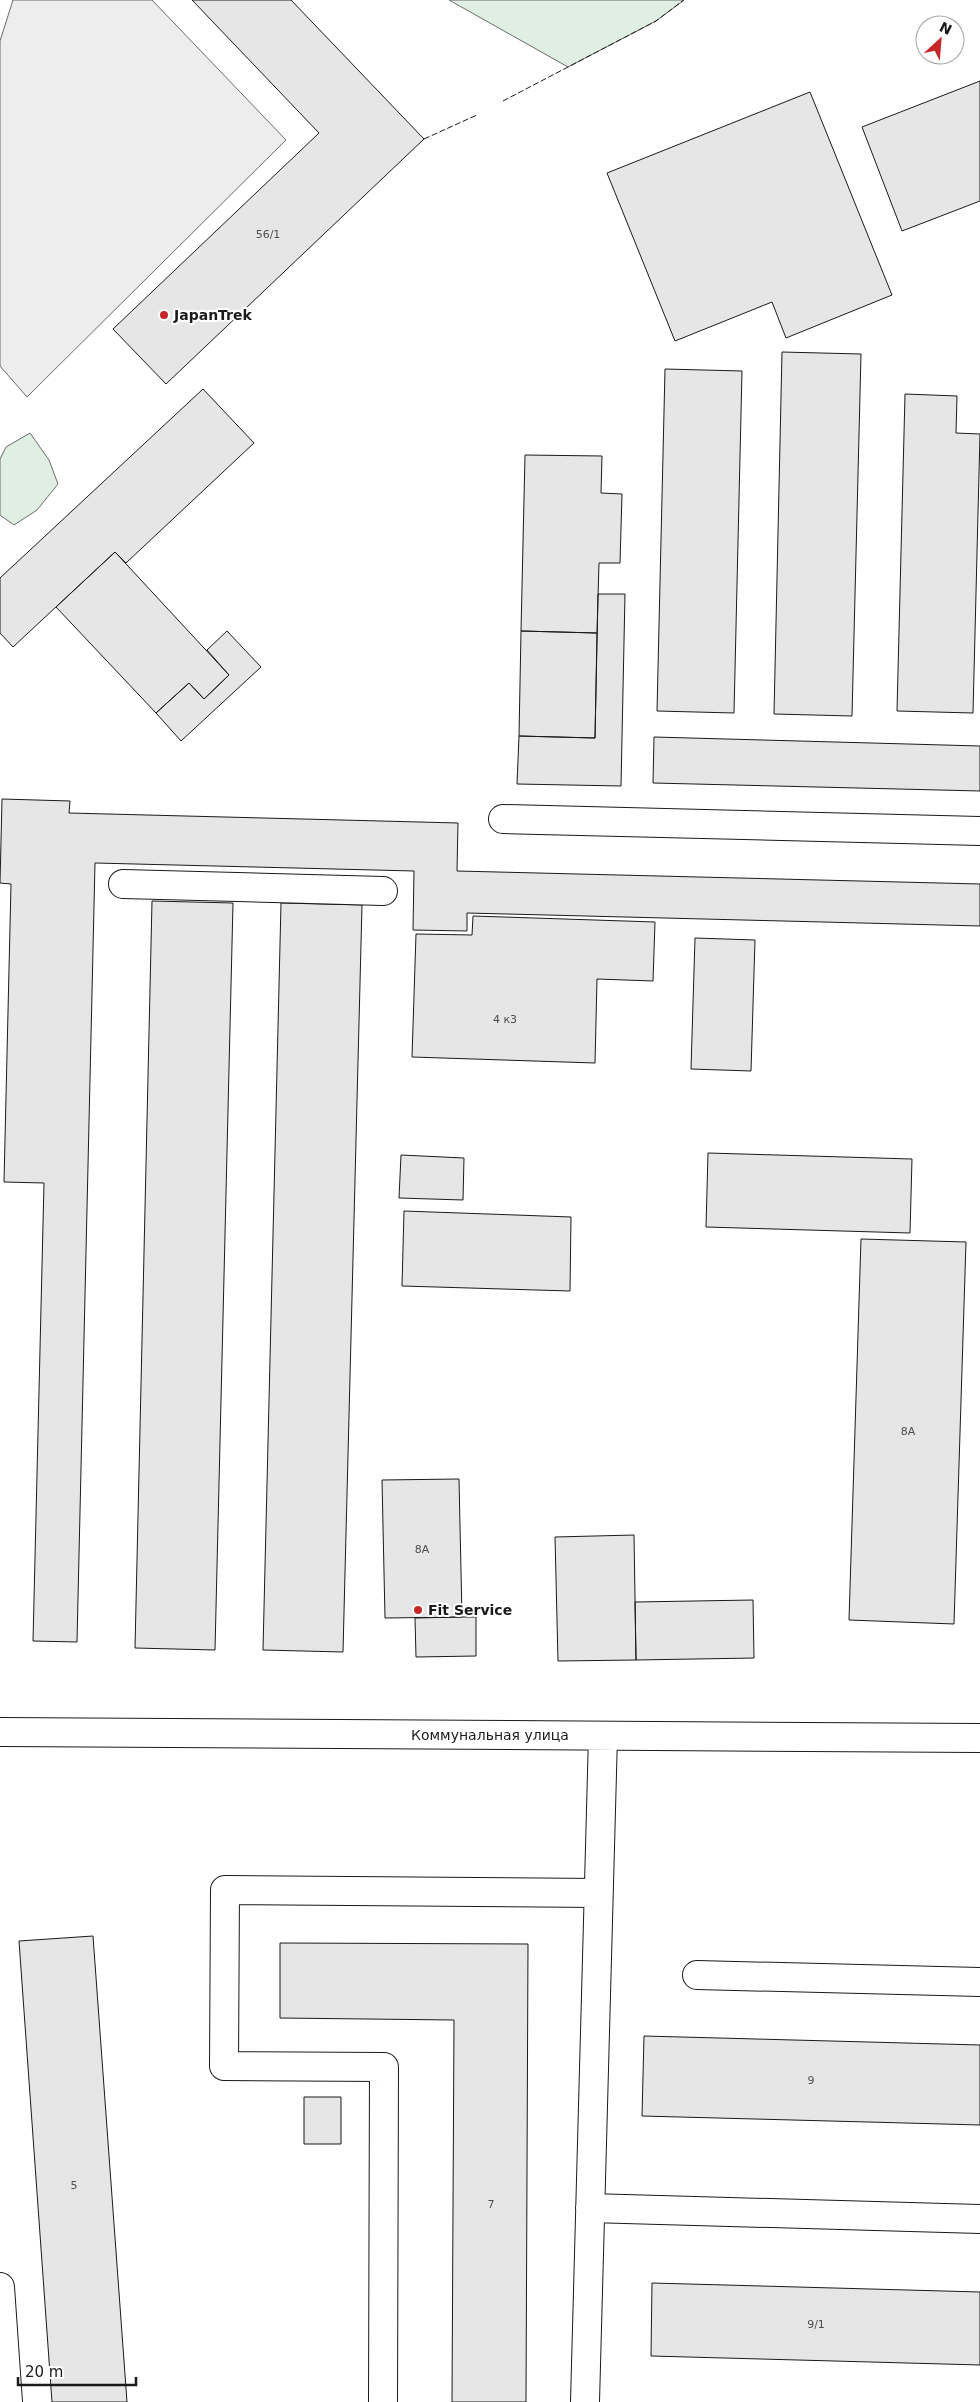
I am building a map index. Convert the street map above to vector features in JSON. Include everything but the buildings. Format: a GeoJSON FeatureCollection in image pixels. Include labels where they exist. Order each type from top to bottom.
{"type":"FeatureCollection","features":[{"type":"Feature","properties":{"kind":"street"},"geometry":{"type":"LineString","coordinates":[[503,819],[980,831]]}},
{"type":"Feature","properties":{"kind":"street"},"geometry":{"type":"LineString","coordinates":[[123,884],[383,891]]}},
{"type":"Feature","properties":{"kind":"street","name":"Коммунальная улица"},"geometry":{"type":"LineString","coordinates":[[0,1732],[980,1738]]}},
{"type":"Feature","properties":{"kind":"street"},"geometry":{"type":"LineString","coordinates":[[585,2402],[602,1736]]}},
{"type":"Feature","properties":{"kind":"street"},"geometry":{"type":"LineString","coordinates":[[383,2402],[384,2067],[224,2066],[224,1890],[598,1893]]}},
{"type":"Feature","properties":{"kind":"street"},"geometry":{"type":"LineString","coordinates":[[697,1975],[980,1982]]}},
{"type":"Feature","properties":{"kind":"street"},"geometry":{"type":"LineString","coordinates":[[590,2208],[980,2219]]}},
{"type":"Feature","properties":{"kind":"street"},"geometry":{"type":"LineString","coordinates":[[0,2287],[8,2402]]}},
{"type":"Feature","properties":{"kind":"green space"},"geometry":{"type":"Polygon","coordinates":[[[449,0],[684,0],[656,21],[568,67],[449,0]]]}},
{"type":"Feature","properties":{"kind":"green space"},"geometry":{"type":"Polygon","coordinates":[[[30,433],[49,460],[58,484],[37,510],[14,525],[0,515],[0,459],[6,447],[30,433]]]}},
{"type":"Feature","properties":{"kind":"shaded area"},"geometry":{"type":"Polygon","coordinates":[[[13,0],[152,0],[286,140],[27,397],[0,366],[0,41],[13,0]]]}},
{"type":"Feature","properties":{"kind":"fence"},"geometry":{"type":"LineString","coordinates":[[503,101],[656,21],[684,0]]}},
{"type":"Feature","properties":{"kind":"fence"},"geometry":{"type":"LineString","coordinates":[[424,139],[477,115]]}},
{"type":"Feature","properties":{"kind":"place","name":"JapanTrek"},"geometry":{"type":"Point","coordinates":[164,315]}},
{"type":"Feature","properties":{"kind":"place","name":"Fit Service"},"geometry":{"type":"Point","coordinates":[418,1610]}}]}
